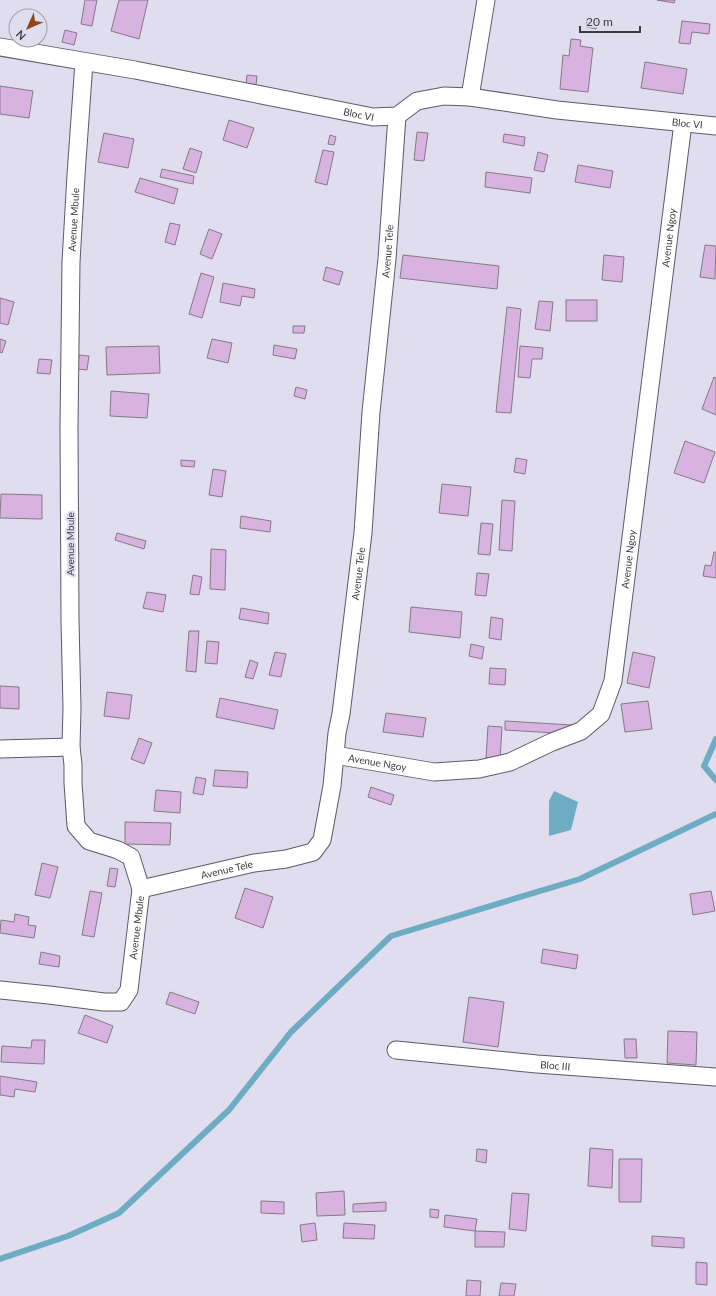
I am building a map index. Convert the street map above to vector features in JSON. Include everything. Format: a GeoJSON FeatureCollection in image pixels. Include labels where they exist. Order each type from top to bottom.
{"type":"FeatureCollection","features":[{"type":"Feature","properties":{"kind":"street"},"geometry":{"type":"LineString","coordinates":[[470,97],[486,0]]}},
{"type":"Feature","properties":{"kind":"street","name":"Bloc VI"},"geometry":{"type":"LineString","coordinates":[[0,47],[229,88],[374,117],[397,116],[417,101],[444,96],[470,97],[556,110],[716,126]]}},
{"type":"Feature","properties":{"kind":"street","name":"Avenue Mbule"},"geometry":{"type":"LineString","coordinates":[[0,990],[104,1002],[121,1002],[129,990],[141,889],[131,856],[118,850],[89,841],[76,826],[71,747],[72,708],[69,426],[71,262],[84,62]]}},
{"type":"Feature","properties":{"kind":"street","name":"Avenue Tele"},"geometry":{"type":"LineString","coordinates":[[141,889],[254,863],[286,859],[313,852],[322,840],[332,786],[337,733],[341,714],[363,533],[371,412],[387,259],[397,116]]}},
{"type":"Feature","properties":{"kind":"street","name":"Avenue Ngoy"},"geometry":{"type":"LineString","coordinates":[[335,755],[434,772],[479,769],[510,762],[552,742],[581,731],[601,714],[613,681],[683,123]]}},
{"type":"Feature","properties":{"kind":"street"},"geometry":{"type":"LineString","coordinates":[[0,749],[71,747]]}},
{"type":"Feature","properties":{"kind":"street","name":"Bloc III"},"geometry":{"type":"LineString","coordinates":[[396,1050],[537,1064],[716,1077]]}},
{"type":"Feature","properties":{"kind":"water"},"geometry":{"type":"Polygon","coordinates":[[[554,791],[578,802],[571,830],[549,836],[549,801],[554,791]]]}},
{"type":"Feature","properties":{"kind":"building"},"geometry":{"type":"Polygon","coordinates":[[[85,0],[97,0],[92,26],[81,24],[85,0]]]}},
{"type":"Feature","properties":{"kind":"building"},"geometry":{"type":"Polygon","coordinates":[[[119,0],[148,0],[139,39],[111,31],[119,0]]]}},
{"type":"Feature","properties":{"kind":"building"},"geometry":{"type":"Polygon","coordinates":[[[657,0],[675,0],[674,3],[657,0]]]}},
{"type":"Feature","properties":{"kind":"building"},"geometry":{"type":"Polygon","coordinates":[[[587,20],[598,21],[596,29],[586,27],[587,20]]]}},
{"type":"Feature","properties":{"kind":"building"},"geometry":{"type":"Polygon","coordinates":[[[682,21],[710,24],[709,34],[692,32],[690,44],[679,43],[682,21]]]}},
{"type":"Feature","properties":{"kind":"building"},"geometry":{"type":"Polygon","coordinates":[[[65,30],[77,33],[74,45],[62,42],[65,30]]]}},
{"type":"Feature","properties":{"kind":"building"},"geometry":{"type":"Polygon","coordinates":[[[571,39],[581,40],[580,46],[593,48],[588,92],[560,89],[563,55],[569,56],[571,39]]]}},
{"type":"Feature","properties":{"kind":"building"},"geometry":{"type":"Polygon","coordinates":[[[645,62],[687,69],[683,94],[641,88],[645,62]]]}},
{"type":"Feature","properties":{"kind":"building"},"geometry":{"type":"Polygon","coordinates":[[[247,75],[257,76],[256,85],[246,84],[247,75]]]}},
{"type":"Feature","properties":{"kind":"building"},"geometry":{"type":"Polygon","coordinates":[[[0,86],[33,91],[29,118],[0,114],[0,86]]]}},
{"type":"Feature","properties":{"kind":"building"},"geometry":{"type":"Polygon","coordinates":[[[229,120],[254,128],[247,148],[223,140],[229,120]]]}},
{"type":"Feature","properties":{"kind":"building"},"geometry":{"type":"Polygon","coordinates":[[[417,132],[428,133],[424,161],[414,160],[417,132]]]}},
{"type":"Feature","properties":{"kind":"building"},"geometry":{"type":"Polygon","coordinates":[[[104,133],[134,139],[128,168],[98,162],[104,133]]]}},
{"type":"Feature","properties":{"kind":"building"},"geometry":{"type":"Polygon","coordinates":[[[504,134],[525,137],[524,146],[503,142],[504,134]]]}},
{"type":"Feature","properties":{"kind":"building"},"geometry":{"type":"Polygon","coordinates":[[[330,135],[336,137],[334,145],[328,144],[330,135]]]}},
{"type":"Feature","properties":{"kind":"building"},"geometry":{"type":"Polygon","coordinates":[[[190,148],[202,152],[196,173],[183,169],[190,148]]]}},
{"type":"Feature","properties":{"kind":"building"},"geometry":{"type":"Polygon","coordinates":[[[323,150],[334,152],[327,185],[315,182],[323,150]]]}},
{"type":"Feature","properties":{"kind":"building"},"geometry":{"type":"Polygon","coordinates":[[[538,152],[548,155],[544,172],[534,170],[538,152]]]}},
{"type":"Feature","properties":{"kind":"building"},"geometry":{"type":"Polygon","coordinates":[[[578,165],[613,171],[610,188],[575,182],[578,165]]]}},
{"type":"Feature","properties":{"kind":"building"},"geometry":{"type":"Polygon","coordinates":[[[162,169],[194,176],[193,184],[160,177],[162,169]]]}},
{"type":"Feature","properties":{"kind":"building"},"geometry":{"type":"Polygon","coordinates":[[[486,172],[532,178],[530,193],[485,187],[486,172]]]}},
{"type":"Feature","properties":{"kind":"building"},"geometry":{"type":"Polygon","coordinates":[[[140,178],[178,189],[174,204],[135,192],[140,178]]]}},
{"type":"Feature","properties":{"kind":"building"},"geometry":{"type":"Polygon","coordinates":[[[170,223],[180,225],[175,245],[165,242],[170,223]]]}},
{"type":"Feature","properties":{"kind":"building"},"geometry":{"type":"Polygon","coordinates":[[[209,229],[222,234],[212,259],[200,254],[209,229]]]}},
{"type":"Feature","properties":{"kind":"building"},"geometry":{"type":"Polygon","coordinates":[[[705,245],[716,246],[715,279],[700,277],[705,245]]]}},
{"type":"Feature","properties":{"kind":"building"},"geometry":{"type":"Polygon","coordinates":[[[403,255],[499,266],[497,289],[400,278],[403,255]]]}},
{"type":"Feature","properties":{"kind":"building"},"geometry":{"type":"Polygon","coordinates":[[[604,255],[624,257],[622,282],[602,280],[604,255]]]}},
{"type":"Feature","properties":{"kind":"building"},"geometry":{"type":"Polygon","coordinates":[[[326,267],[343,272],[339,285],[323,280],[326,267]]]}},
{"type":"Feature","properties":{"kind":"building"},"geometry":{"type":"Polygon","coordinates":[[[201,273],[214,277],[202,318],[189,314],[201,273]]]}},
{"type":"Feature","properties":{"kind":"building"},"geometry":{"type":"Polygon","coordinates":[[[223,283],[255,289],[254,298],[242,296],[240,306],[220,302],[223,283]]]}},
{"type":"Feature","properties":{"kind":"building"},"geometry":{"type":"Polygon","coordinates":[[[0,298],[14,302],[8,325],[0,323],[0,298]]]}},
{"type":"Feature","properties":{"kind":"building"},"geometry":{"type":"Polygon","coordinates":[[[566,300],[597,300],[597,321],[566,321],[566,300]]]}},
{"type":"Feature","properties":{"kind":"building"},"geometry":{"type":"Polygon","coordinates":[[[539,301],[553,302],[550,331],[535,329],[539,301]]]}},
{"type":"Feature","properties":{"kind":"building"},"geometry":{"type":"Polygon","coordinates":[[[507,307],[521,309],[511,413],[496,412],[507,307]]]}},
{"type":"Feature","properties":{"kind":"building"},"geometry":{"type":"Polygon","coordinates":[[[293,326],[305,326],[304,333],[293,333],[293,326]]]}},
{"type":"Feature","properties":{"kind":"building"},"geometry":{"type":"Polygon","coordinates":[[[0,339],[6,341],[2,353],[0,352],[0,339]]]}},
{"type":"Feature","properties":{"kind":"building"},"geometry":{"type":"Polygon","coordinates":[[[212,339],[232,343],[228,363],[207,358],[212,339]]]}},
{"type":"Feature","properties":{"kind":"building"},"geometry":{"type":"Polygon","coordinates":[[[274,345],[297,349],[295,359],[273,355],[274,345]]]}},
{"type":"Feature","properties":{"kind":"building"},"geometry":{"type":"Polygon","coordinates":[[[159,346],[160,373],[107,375],[106,347],[159,346]]]}},
{"type":"Feature","properties":{"kind":"building"},"geometry":{"type":"Polygon","coordinates":[[[520,346],[543,348],[542,359],[532,359],[530,378],[518,377],[520,346]]]}},
{"type":"Feature","properties":{"kind":"building"},"geometry":{"type":"Polygon","coordinates":[[[79,355],[89,356],[87,370],[78,369],[79,355]]]}},
{"type":"Feature","properties":{"kind":"building"},"geometry":{"type":"Polygon","coordinates":[[[39,359],[52,360],[50,374],[37,373],[39,359]]]}},
{"type":"Feature","properties":{"kind":"building"},"geometry":{"type":"Polygon","coordinates":[[[714,377],[716,378],[716,415],[702,409],[714,377]]]}},
{"type":"Feature","properties":{"kind":"building"},"geometry":{"type":"Polygon","coordinates":[[[296,387],[307,390],[305,399],[294,396],[296,387]]]}},
{"type":"Feature","properties":{"kind":"building"},"geometry":{"type":"Polygon","coordinates":[[[111,391],[149,394],[147,418],[110,416],[111,391]]]}},
{"type":"Feature","properties":{"kind":"building"},"geometry":{"type":"Polygon","coordinates":[[[685,441],[715,452],[704,483],[674,473],[685,441]]]}},
{"type":"Feature","properties":{"kind":"building"},"geometry":{"type":"Polygon","coordinates":[[[516,458],[527,460],[525,474],[514,472],[516,458]]]}},
{"type":"Feature","properties":{"kind":"building"},"geometry":{"type":"Polygon","coordinates":[[[181,460],[195,461],[194,467],[181,466],[181,460]]]}},
{"type":"Feature","properties":{"kind":"building"},"geometry":{"type":"Polygon","coordinates":[[[213,469],[226,471],[222,497],[209,495],[213,469]]]}},
{"type":"Feature","properties":{"kind":"building"},"geometry":{"type":"Polygon","coordinates":[[[442,484],[471,487],[468,516],[439,513],[442,484]]]}},
{"type":"Feature","properties":{"kind":"building"},"geometry":{"type":"Polygon","coordinates":[[[1,494],[42,495],[42,519],[0,518],[1,494]]]}},
{"type":"Feature","properties":{"kind":"building"},"geometry":{"type":"Polygon","coordinates":[[[502,500],[515,501],[512,551],[499,550],[502,500]]]}},
{"type":"Feature","properties":{"kind":"building"},"geometry":{"type":"Polygon","coordinates":[[[241,516],[271,521],[270,532],[240,528],[241,516]]]}},
{"type":"Feature","properties":{"kind":"building"},"geometry":{"type":"Polygon","coordinates":[[[481,523],[493,524],[490,555],[478,554],[481,523]]]}},
{"type":"Feature","properties":{"kind":"building"},"geometry":{"type":"Polygon","coordinates":[[[117,533],[146,541],[144,549],[115,540],[117,533]]]}},
{"type":"Feature","properties":{"kind":"building"},"geometry":{"type":"Polygon","coordinates":[[[211,549],[226,550],[225,590],[210,589],[211,549]]]}},
{"type":"Feature","properties":{"kind":"building"},"geometry":{"type":"Polygon","coordinates":[[[714,552],[716,552],[716,578],[703,576],[705,565],[711,566],[714,552]]]}},
{"type":"Feature","properties":{"kind":"building"},"geometry":{"type":"Polygon","coordinates":[[[477,573],[489,574],[486,596],[475,595],[477,573]]]}},
{"type":"Feature","properties":{"kind":"building"},"geometry":{"type":"Polygon","coordinates":[[[193,575],[202,577],[199,595],[190,594],[193,575]]]}},
{"type":"Feature","properties":{"kind":"building"},"geometry":{"type":"Polygon","coordinates":[[[147,592],[166,595],[163,612],[143,608],[147,592]]]}},
{"type":"Feature","properties":{"kind":"building"},"geometry":{"type":"Polygon","coordinates":[[[411,607],[462,612],[460,638],[409,632],[411,607]]]}},
{"type":"Feature","properties":{"kind":"building"},"geometry":{"type":"Polygon","coordinates":[[[241,608],[269,613],[268,624],[239,619],[241,608]]]}},
{"type":"Feature","properties":{"kind":"building"},"geometry":{"type":"Polygon","coordinates":[[[491,617],[503,619],[501,640],[489,638],[491,617]]]}},
{"type":"Feature","properties":{"kind":"building"},"geometry":{"type":"Polygon","coordinates":[[[189,631],[199,631],[196,672],[186,671],[189,631]]]}},
{"type":"Feature","properties":{"kind":"building"},"geometry":{"type":"Polygon","coordinates":[[[207,641],[219,642],[217,664],[205,663],[207,641]]]}},
{"type":"Feature","properties":{"kind":"building"},"geometry":{"type":"Polygon","coordinates":[[[471,644],[484,647],[482,659],[469,656],[471,644]]]}},
{"type":"Feature","properties":{"kind":"building"},"geometry":{"type":"Polygon","coordinates":[[[275,652],[286,654],[281,677],[269,675],[275,652]]]}},
{"type":"Feature","properties":{"kind":"building"},"geometry":{"type":"Polygon","coordinates":[[[633,652],[655,657],[649,688],[627,683],[633,652]]]}},
{"type":"Feature","properties":{"kind":"building"},"geometry":{"type":"Polygon","coordinates":[[[250,660],[258,663],[253,679],[245,677],[250,660]]]}},
{"type":"Feature","properties":{"kind":"building"},"geometry":{"type":"Polygon","coordinates":[[[490,668],[506,669],[505,685],[489,684],[490,668]]]}},
{"type":"Feature","properties":{"kind":"building"},"geometry":{"type":"Polygon","coordinates":[[[0,686],[19,687],[19,709],[0,708],[0,686]]]}},
{"type":"Feature","properties":{"kind":"building"},"geometry":{"type":"Polygon","coordinates":[[[107,692],[132,695],[129,719],[104,716],[107,692]]]}},
{"type":"Feature","properties":{"kind":"building"},"geometry":{"type":"Polygon","coordinates":[[[220,698],[278,710],[274,729],[216,717],[220,698]]]}},
{"type":"Feature","properties":{"kind":"building"},"geometry":{"type":"Polygon","coordinates":[[[648,701],[652,729],[625,732],[621,704],[648,701]]]}},
{"type":"Feature","properties":{"kind":"building"},"geometry":{"type":"Polygon","coordinates":[[[386,713],[426,718],[423,737],[383,732],[386,713]]]}},
{"type":"Feature","properties":{"kind":"building"},"geometry":{"type":"Polygon","coordinates":[[[505,721],[572,725],[571,734],[505,730],[505,721]]]}},
{"type":"Feature","properties":{"kind":"building"},"geometry":{"type":"Polygon","coordinates":[[[488,726],[502,727],[500,759],[486,758],[488,726]]]}},
{"type":"Feature","properties":{"kind":"building"},"geometry":{"type":"Polygon","coordinates":[[[139,738],[152,743],[144,764],[131,759],[139,738]]]}},
{"type":"Feature","properties":{"kind":"building"},"geometry":{"type":"Polygon","coordinates":[[[215,770],[248,772],[247,788],[213,786],[215,770]]]}},
{"type":"Feature","properties":{"kind":"building"},"geometry":{"type":"Polygon","coordinates":[[[196,777],[206,779],[203,795],[193,793],[196,777]]]}},
{"type":"Feature","properties":{"kind":"building"},"geometry":{"type":"Polygon","coordinates":[[[371,787],[394,795],[391,805],[368,797],[371,787]]]}},
{"type":"Feature","properties":{"kind":"building"},"geometry":{"type":"Polygon","coordinates":[[[156,790],[181,792],[180,813],[154,811],[156,790]]]}},
{"type":"Feature","properties":{"kind":"building"},"geometry":{"type":"Polygon","coordinates":[[[125,822],[171,823],[170,845],[125,844],[125,822]]]}},
{"type":"Feature","properties":{"kind":"building"},"geometry":{"type":"Polygon","coordinates":[[[42,863],[58,867],[50,898],[35,895],[42,863]]]}},
{"type":"Feature","properties":{"kind":"building"},"geometry":{"type":"Polygon","coordinates":[[[110,868],[118,869],[115,887],[107,886],[110,868]]]}},
{"type":"Feature","properties":{"kind":"building"},"geometry":{"type":"Polygon","coordinates":[[[245,888],[273,897],[263,928],[235,918],[245,888]]]}},
{"type":"Feature","properties":{"kind":"building"},"geometry":{"type":"Polygon","coordinates":[[[90,891],[102,893],[94,937],[82,935],[90,891]]]}},
{"type":"Feature","properties":{"kind":"building"},"geometry":{"type":"Polygon","coordinates":[[[711,891],[715,911],[693,915],[690,894],[711,891]]]}},
{"type":"Feature","properties":{"kind":"building"},"geometry":{"type":"Polygon","coordinates":[[[15,914],[29,917],[28,925],[36,926],[34,938],[0,933],[1,920],[14,922],[15,914]]]}},
{"type":"Feature","properties":{"kind":"building"},"geometry":{"type":"Polygon","coordinates":[[[543,949],[578,955],[576,969],[541,963],[543,949]]]}},
{"type":"Feature","properties":{"kind":"building"},"geometry":{"type":"Polygon","coordinates":[[[41,952],[60,956],[59,967],[39,964],[41,952]]]}},
{"type":"Feature","properties":{"kind":"building"},"geometry":{"type":"Polygon","coordinates":[[[170,992],[199,1002],[195,1014],[166,1004],[170,992]]]}},
{"type":"Feature","properties":{"kind":"building"},"geometry":{"type":"Polygon","coordinates":[[[469,997],[504,1002],[498,1047],[463,1042],[469,997]]]}},
{"type":"Feature","properties":{"kind":"building"},"geometry":{"type":"Polygon","coordinates":[[[85,1015],[113,1026],[107,1043],[78,1033],[85,1015]]]}},
{"type":"Feature","properties":{"kind":"building"},"geometry":{"type":"Polygon","coordinates":[[[668,1031],[697,1032],[696,1065],[667,1063],[668,1031]]]}},
{"type":"Feature","properties":{"kind":"building"},"geometry":{"type":"Polygon","coordinates":[[[624,1039],[636,1039],[637,1058],[625,1058],[624,1039]]]}},
{"type":"Feature","properties":{"kind":"building"},"geometry":{"type":"Polygon","coordinates":[[[32,1040],[45,1040],[44,1064],[1,1062],[2,1046],[31,1048],[32,1040]]]}},
{"type":"Feature","properties":{"kind":"building"},"geometry":{"type":"Polygon","coordinates":[[[0,1076],[37,1082],[35,1092],[15,1089],[14,1097],[0,1095],[0,1076]]]}},
{"type":"Feature","properties":{"kind":"building"},"geometry":{"type":"Polygon","coordinates":[[[590,1148],[613,1150],[612,1188],[588,1186],[590,1148]]]}},
{"type":"Feature","properties":{"kind":"building"},"geometry":{"type":"Polygon","coordinates":[[[477,1149],[487,1150],[486,1163],[476,1161],[477,1149]]]}},
{"type":"Feature","properties":{"kind":"building"},"geometry":{"type":"Polygon","coordinates":[[[619,1159],[642,1159],[641,1202],[619,1202],[619,1159]]]}},
{"type":"Feature","properties":{"kind":"building"},"geometry":{"type":"Polygon","coordinates":[[[344,1191],[345,1215],[317,1216],[316,1193],[344,1191]]]}},
{"type":"Feature","properties":{"kind":"building"},"geometry":{"type":"Polygon","coordinates":[[[512,1193],[529,1194],[526,1231],[509,1229],[512,1193]]]}},
{"type":"Feature","properties":{"kind":"building"},"geometry":{"type":"Polygon","coordinates":[[[261,1201],[284,1202],[284,1214],[261,1213],[261,1201]]]}},
{"type":"Feature","properties":{"kind":"building"},"geometry":{"type":"Polygon","coordinates":[[[386,1202],[386,1211],[353,1212],[353,1204],[386,1202]]]}},
{"type":"Feature","properties":{"kind":"building"},"geometry":{"type":"Polygon","coordinates":[[[430,1209],[439,1210],[438,1218],[430,1217],[430,1209]]]}},
{"type":"Feature","properties":{"kind":"building"},"geometry":{"type":"Polygon","coordinates":[[[445,1215],[477,1219],[475,1231],[444,1227],[445,1215]]]}},
{"type":"Feature","properties":{"kind":"building"},"geometry":{"type":"Polygon","coordinates":[[[315,1223],[317,1240],[302,1242],[300,1225],[315,1223]]]}},
{"type":"Feature","properties":{"kind":"building"},"geometry":{"type":"Polygon","coordinates":[[[344,1223],[375,1225],[374,1239],[343,1238],[344,1223]]]}},
{"type":"Feature","properties":{"kind":"building"},"geometry":{"type":"Polygon","coordinates":[[[475,1231],[505,1232],[504,1247],[475,1247],[475,1231]]]}},
{"type":"Feature","properties":{"kind":"building"},"geometry":{"type":"Polygon","coordinates":[[[652,1236],[684,1238],[684,1248],[652,1246],[652,1236]]]}},
{"type":"Feature","properties":{"kind":"building"},"geometry":{"type":"Polygon","coordinates":[[[696,1262],[707,1263],[707,1285],[696,1284],[696,1262]]]}},
{"type":"Feature","properties":{"kind":"building"},"geometry":{"type":"Polygon","coordinates":[[[467,1280],[481,1281],[480,1296],[466,1296],[467,1280]]]}},
{"type":"Feature","properties":{"kind":"building"},"geometry":{"type":"Polygon","coordinates":[[[501,1283],[516,1284],[514,1296],[499,1296],[501,1283]]]}},
{"type":"Feature","properties":{"kind":"waterway"},"geometry":{"type":"LineString","coordinates":[[716,739],[704,766],[716,780]]}},
{"type":"Feature","properties":{"kind":"waterway"},"geometry":{"type":"LineString","coordinates":[[0,1259],[68,1236],[119,1213],[229,1110],[291,1032],[391,936],[580,879],[716,814]]}}]}
